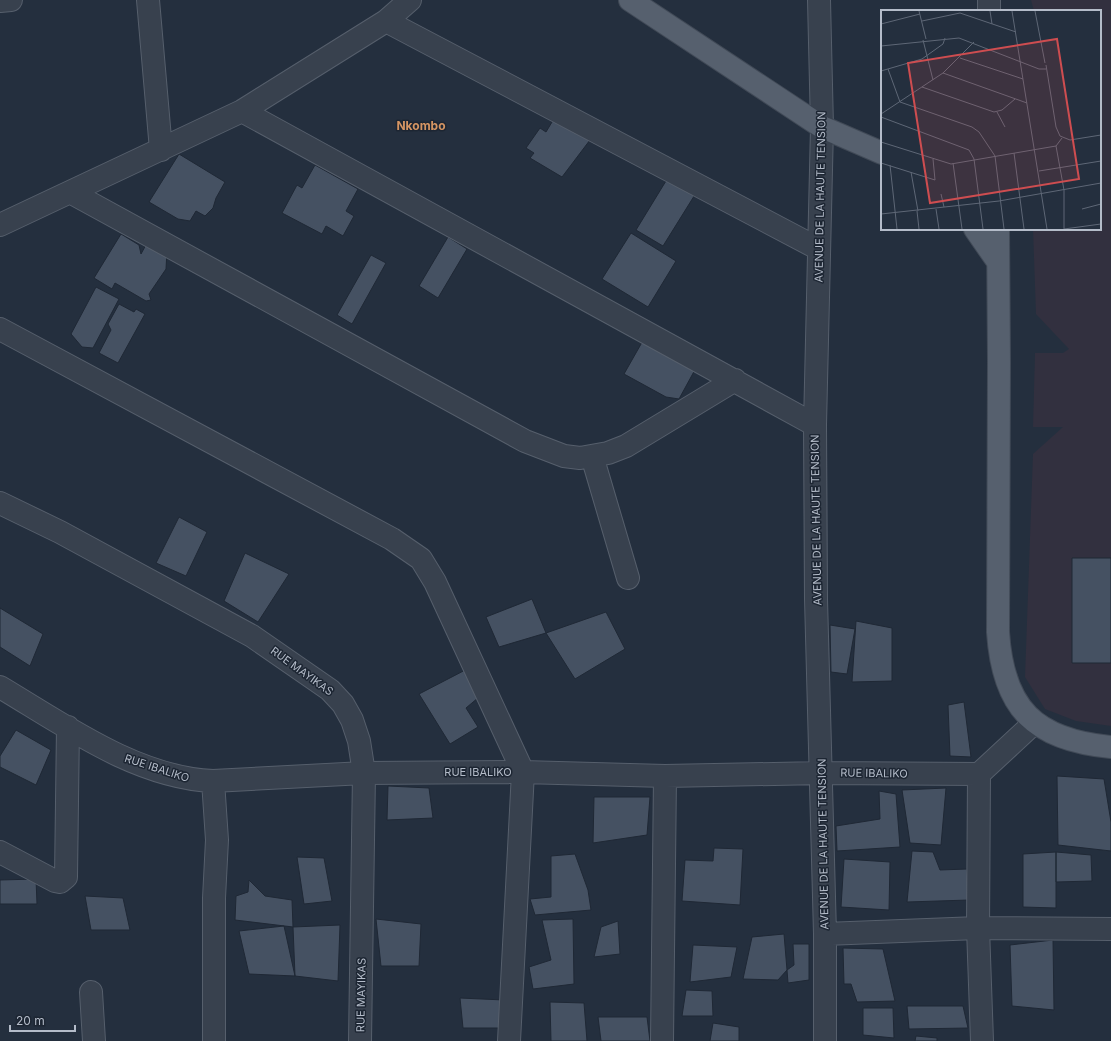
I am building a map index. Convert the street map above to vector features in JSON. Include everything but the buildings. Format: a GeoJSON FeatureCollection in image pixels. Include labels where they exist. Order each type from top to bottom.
{"type":"FeatureCollection","features":[{"type":"Feature","properties":{"kind":"main road"},"geometry":{"type":"LineString","coordinates":[[630,0],[822,127],[881,153]]}},
{"type":"Feature","properties":{"kind":"main road"},"geometry":{"type":"LineString","coordinates":[[975,230],[998,262]]}},
{"type":"Feature","properties":{"kind":"main road"},"geometry":{"type":"LineString","coordinates":[[998,230],[998,632],[1000,657],[1006,682],[1018,706],[1034,723],[1057,736],[1087,745],[1111,747]]}},
{"type":"Feature","properties":{"kind":"street"},"geometry":{"type":"LineString","coordinates":[[0,1],[11,0]]}},
{"type":"Feature","properties":{"kind":"street"},"geometry":{"type":"LineString","coordinates":[[148,0],[161,150]]}},
{"type":"Feature","properties":{"kind":"street"},"geometry":{"type":"LineString","coordinates":[[0,225],[242,111],[386,21],[410,0]]}},
{"type":"Feature","properties":{"kind":"street","name":"AVENUE DE LA HAUTE TENSION"},"geometry":{"type":"LineString","coordinates":[[820,0],[822,127],[815,425],[816,599],[825,934],[826,1041]]}},
{"type":"Feature","properties":{"kind":"street"},"geometry":{"type":"LineString","coordinates":[[386,21],[819,249]]}},
{"type":"Feature","properties":{"kind":"street"},"geometry":{"type":"LineString","coordinates":[[242,111],[815,425]]}},
{"type":"Feature","properties":{"kind":"street"},"geometry":{"type":"LineString","coordinates":[[70,192],[525,441],[564,456],[580,458],[626,446],[735,380]]}},
{"type":"Feature","properties":{"kind":"street"},"geometry":{"type":"LineString","coordinates":[[0,329],[392,539],[421,559],[435,582],[523,772],[509,1041]]}},
{"type":"Feature","properties":{"kind":"street"},"geometry":{"type":"LineString","coordinates":[[592,456],[628,578]]}},
{"type":"Feature","properties":{"kind":"street","name":"RUE MAYIKAS"},"geometry":{"type":"LineString","coordinates":[[0,503],[60,532],[252,636],[330,690],[343,704],[352,720],[359,741],[364,773],[360,1041]]}},
{"type":"Feature","properties":{"kind":"street","name":"RUE IBALIKO"},"geometry":{"type":"LineString","coordinates":[[0,687],[122,757],[169,774],[193,780],[213,781],[364,773],[523,772],[665,776],[821,773],[979,774]]}},
{"type":"Feature","properties":{"kind":"street"},"geometry":{"type":"LineString","coordinates":[[982,1041],[978,928],[979,774],[1034,723]]}},
{"type":"Feature","properties":{"kind":"street"},"geometry":{"type":"LineString","coordinates":[[0,852],[55,881],[60,882],[66,877],[68,727]]}},
{"type":"Feature","properties":{"kind":"street"},"geometry":{"type":"LineString","coordinates":[[662,1041],[665,776]]}},
{"type":"Feature","properties":{"kind":"street"},"geometry":{"type":"LineString","coordinates":[[213,781],[217,840],[214,898],[214,1041]]}},
{"type":"Feature","properties":{"kind":"street"},"geometry":{"type":"LineString","coordinates":[[825,934],[978,928],[1111,929]]}},
{"type":"Feature","properties":{"kind":"street"},"geometry":{"type":"LineString","coordinates":[[91,992],[94,1041]]}},
{"type":"Feature","properties":{"kind":"shaded area"},"geometry":{"type":"Polygon","coordinates":[[[1031,0],[1111,0],[1111,726],[1076,721],[1045,709],[1025,677],[1033,454],[1063,427],[1033,427],[1035,353],[1063,353],[1069,349],[1036,314],[1033,230],[1101,230],[1101,10],[1034,10],[1031,0]]]}},
{"type":"Feature","properties":{"kind":"district","name":"Nkombo"},"geometry":{"type":"Point","coordinates":[421,126]}}]}
